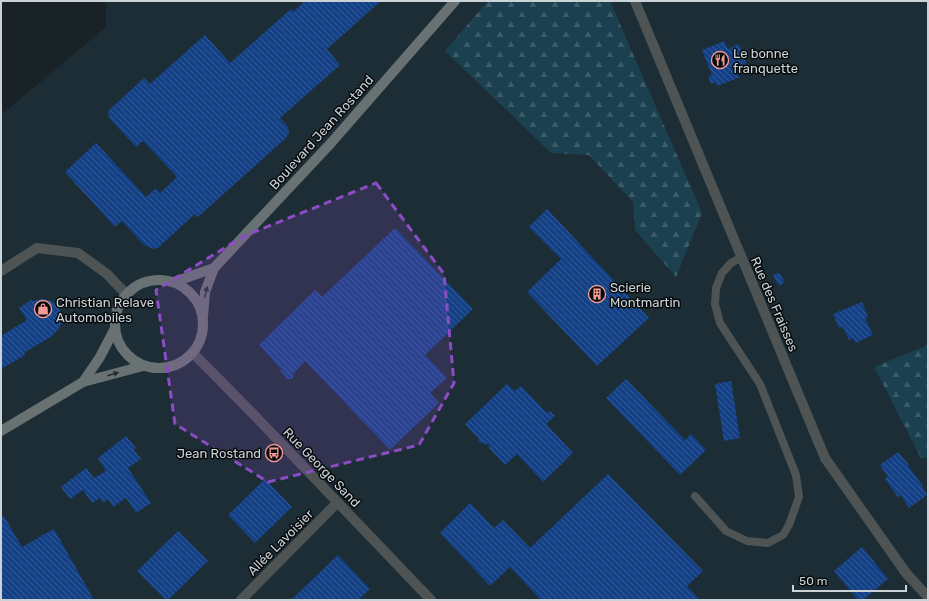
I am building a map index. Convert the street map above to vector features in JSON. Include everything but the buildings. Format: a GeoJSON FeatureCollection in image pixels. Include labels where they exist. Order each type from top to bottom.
{"type":"FeatureCollection","features":[{"type":"Feature","properties":{"kind":"main road","name":"Boulevard Jean Rostand"},"geometry":{"type":"LineString","coordinates":[[445,11],[451,1]]}},
{"type":"Feature","properties":{"kind":"main road","name":"Boulevard Jean Rostand"},"geometry":{"type":"LineString","coordinates":[[214,268],[331,143],[445,11],[456,1]]}},
{"type":"Feature","properties":{"kind":"main road"},"geometry":{"type":"LineString","coordinates":[[174,282],[214,268]]}},
{"type":"Feature","properties":{"kind":"main road"},"geometry":{"type":"LineString","coordinates":[[114,330],[118,342],[124,352],[132,360],[143,366],[157,369],[170,367],[183,362],[193,353],[202,336],[205,292],[214,268]]}},
{"type":"Feature","properties":{"kind":"main road"},"geometry":{"type":"LineString","coordinates":[[83,382],[100,358],[114,330],[115,317],[119,305],[126,294],[136,286],[148,281],[162,280],[174,282],[193,295],[203,316]]}},
{"type":"Feature","properties":{"kind":"main road"},"geometry":{"type":"LineString","coordinates":[[1,431],[83,382],[143,366]]}},
{"type":"Feature","properties":{"kind":"street","name":"Rue des Fraisses"},"geometry":{"type":"LineString","coordinates":[[635,1],[826,458],[906,573],[928,597]]}},
{"type":"Feature","properties":{"kind":"street"},"geometry":{"type":"LineString","coordinates":[[1,271],[37,248],[78,253],[107,274],[126,294]]}},
{"type":"Feature","properties":{"kind":"street","name":"Rue George Sand"},"geometry":{"type":"LineString","coordinates":[[193,353],[431,600]]}},
{"type":"Feature","properties":{"kind":"street","name":"Allée Lavoisier"},"geometry":{"type":"LineString","coordinates":[[241,600],[337,503]]}},
{"type":"Feature","properties":{"kind":"lane"},"geometry":{"type":"LineString","coordinates":[[695,496],[726,531],[747,541],[768,543],[783,535],[789,525],[799,497],[796,475],[760,384],[720,324],[715,304],[716,288],[722,273],[731,263],[742,257]]}},
{"type":"Feature","properties":{"kind":"highlighted area"},"geometry":{"type":"Polygon","coordinates":[[[376,183],[444,274],[454,383],[419,445],[268,482],[175,424],[156,290],[244,236],[376,183]]]}},
{"type":"Feature","properties":{"kind":"shaded area"},"geometry":{"type":"Polygon","coordinates":[[[106,1],[928,1],[928,600],[1,600],[1,115],[106,27],[106,1]]]}},
{"type":"Feature","properties":{"kind":"green space"},"geometry":{"type":"Polygon","coordinates":[[[488,1],[610,1],[702,213],[676,277],[635,230],[633,202],[589,155],[551,153],[445,51],[488,1]]]}},
{"type":"Feature","properties":{"kind":"green space"},"geometry":{"type":"Polygon","coordinates":[[[928,345],[928,456],[922,460],[874,367],[928,345]]]}},
{"type":"Feature","properties":{"kind":"place","name":"Le bonne franquette"},"geometry":{"type":"Point","coordinates":[720,60]}},
{"type":"Feature","properties":{"kind":"place","name":"Scierie Montmartin"},"geometry":{"type":"Point","coordinates":[597,294]}},
{"type":"Feature","properties":{"kind":"place","name":"Christian Relave Automobiles"},"geometry":{"type":"Point","coordinates":[43,309]}},
{"type":"Feature","properties":{"kind":"place","name":"Jean Rostand"},"geometry":{"type":"Point","coordinates":[274,453]}}]}
